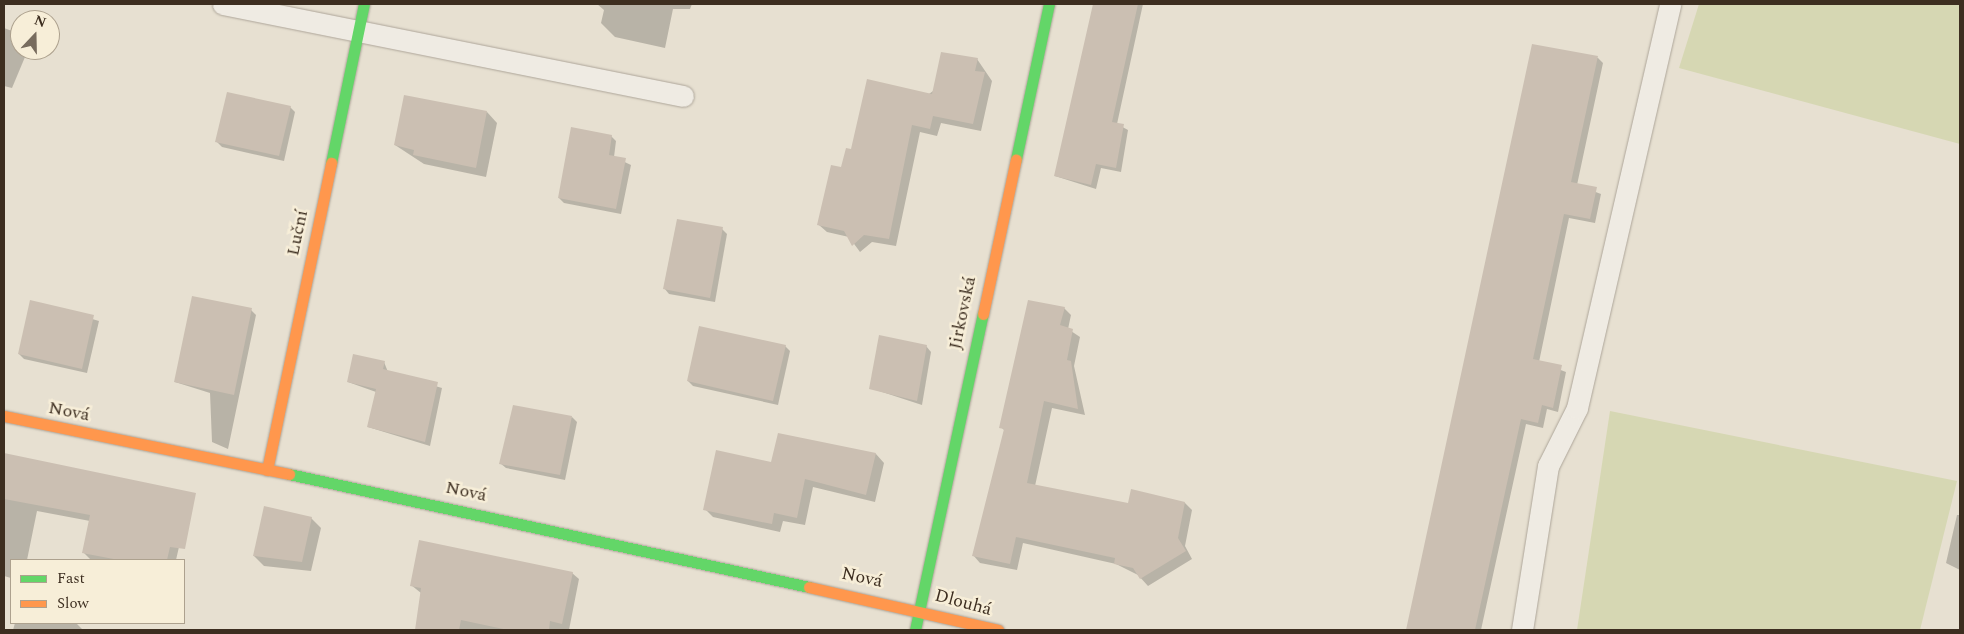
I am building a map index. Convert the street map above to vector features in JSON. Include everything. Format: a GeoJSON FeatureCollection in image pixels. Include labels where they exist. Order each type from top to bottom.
{"type":"FeatureCollection","features":[{"type":"Feature","properties":{"kind":"street","name":"Luční"},"geometry":{"type":"LineString","coordinates":[[267,470],[364,4]]}},
{"type":"Feature","properties":{"kind":"street","name":"Jirkovská"},"geometry":{"type":"LineString","coordinates":[[916,630],[1050,4]]}},
{"type":"Feature","properties":{"kind":"street","name":"Nová"},"geometry":{"type":"LineString","coordinates":[[4,416],[919,609]]}},
{"type":"Feature","properties":{"kind":"street","name":"Dlouhá"},"geometry":{"type":"LineString","coordinates":[[919,609],[998,630]]}},
{"type":"Feature","properties":{"kind":"lane"},"geometry":{"type":"LineString","coordinates":[[223,4],[683,96]]}},
{"type":"Feature","properties":{"kind":"lane"},"geometry":{"type":"LineString","coordinates":[[1522,630],[1548,466],[1576,408],[1670,4]]}},
{"type":"Feature","properties":{"kind":"green space"},"geometry":{"type":"Polygon","coordinates":[[[1699,4],[1960,4],[1960,144],[1679,68],[1699,4]]]}},
{"type":"Feature","properties":{"kind":"green space"},"geometry":{"type":"Polygon","coordinates":[[[1610,411],[1957,481],[1920,630],[1577,630],[1610,411]]]}},
{"type":"Feature","properties":{"kind":"building"},"geometry":{"type":"Polygon","coordinates":[[[1093,4],[1138,4],[1112,122],[1124,124],[1116,168],[1096,164],[1091,185],[1054,176],[1093,4]]]}},
{"type":"Feature","properties":{"kind":"building"},"geometry":{"type":"Polygon","coordinates":[[[1532,44],[1598,56],[1571,182],[1597,187],[1590,219],[1564,214],[1533,359],[1562,365],[1553,408],[1542,405],[1538,423],[1521,419],[1475,630],[1406,630],[1532,44]]]}},
{"type":"Feature","properties":{"kind":"building"},"geometry":{"type":"Polygon","coordinates":[[[941,52],[978,58],[975,71],[985,72],[973,124],[933,116],[930,129],[912,125],[889,239],[864,235],[852,246],[844,231],[817,225],[831,165],[841,167],[846,148],[851,149],[867,79],[932,94],[941,52]]]}},
{"type":"Feature","properties":{"kind":"building"},"geometry":{"type":"Polygon","coordinates":[[[227,92],[291,106],[279,156],[215,142],[227,92]]]}},
{"type":"Feature","properties":{"kind":"building"},"geometry":{"type":"Polygon","coordinates":[[[404,95],[487,111],[476,168],[413,155],[414,150],[394,145],[404,95]]]}},
{"type":"Feature","properties":{"kind":"building"},"geometry":{"type":"Polygon","coordinates":[[[571,127],[612,135],[609,155],[626,158],[616,209],[558,198],[571,127]]]}},
{"type":"Feature","properties":{"kind":"building"},"geometry":{"type":"Polygon","coordinates":[[[677,219],[723,227],[710,298],[663,289],[677,219]]]}},
{"type":"Feature","properties":{"kind":"building"},"geometry":{"type":"Polygon","coordinates":[[[192,296],[252,308],[234,395],[174,382],[192,296]]]}},
{"type":"Feature","properties":{"kind":"building"},"geometry":{"type":"Polygon","coordinates":[[[30,300],[94,315],[82,369],[18,354],[30,300]]]}},
{"type":"Feature","properties":{"kind":"building"},"geometry":{"type":"Polygon","coordinates":[[[1028,300],[1065,307],[1060,325],[1073,329],[1067,360],[1071,361],[1078,409],[1044,401],[1027,483],[1128,503],[1131,489],[1185,502],[1178,538],[1186,551],[1140,579],[1133,568],[1114,564],[1115,558],[1016,537],[1010,564],[972,556],[1004,429],[999,428],[1028,300]]]}},
{"type":"Feature","properties":{"kind":"building"},"geometry":{"type":"Polygon","coordinates":[[[699,326],[786,345],[773,401],[687,381],[699,326]]]}},
{"type":"Feature","properties":{"kind":"building"},"geometry":{"type":"Polygon","coordinates":[[[879,335],[927,345],[917,401],[869,389],[879,335]]]}},
{"type":"Feature","properties":{"kind":"building"},"geometry":{"type":"Polygon","coordinates":[[[353,354],[385,361],[383,369],[438,382],[425,442],[367,427],[376,389],[347,382],[353,354]]]}},
{"type":"Feature","properties":{"kind":"building"},"geometry":{"type":"Polygon","coordinates":[[[513,405],[572,416],[560,475],[499,464],[513,405]]]}},
{"type":"Feature","properties":{"kind":"building"},"geometry":{"type":"Polygon","coordinates":[[[778,433],[876,453],[866,495],[805,479],[797,518],[774,513],[772,524],[703,510],[716,450],[771,462],[778,433]]]}},
{"type":"Feature","properties":{"kind":"building"},"geometry":{"type":"Polygon","coordinates":[[[4,453],[196,493],[185,549],[170,547],[167,559],[114,559],[82,553],[90,515],[4,499],[4,453]]]}},
{"type":"Feature","properties":{"kind":"building"},"geometry":{"type":"Polygon","coordinates":[[[264,506],[312,517],[302,562],[253,556],[264,506]]]}},
{"type":"Feature","properties":{"kind":"building"},"geometry":{"type":"Polygon","coordinates":[[[419,540],[573,572],[562,624],[550,621],[549,630],[508,630],[461,620],[459,630],[415,630],[421,588],[410,586],[419,540]]]}},
{"type":"Feature","properties":{"kind":"traffic: fast"},"geometry":{"type":"LineString","coordinates":[[331,163],[364,4]]}},
{"type":"Feature","properties":{"kind":"traffic: fast"},"geometry":{"type":"LineString","coordinates":[[1016,159],[1049,4]]}},
{"type":"Feature","properties":{"kind":"traffic: fast"},"geometry":{"type":"LineString","coordinates":[[915,630],[983,314]]}},
{"type":"Feature","properties":{"kind":"traffic: fast"},"geometry":{"type":"LineString","coordinates":[[289,474],[809,587]]}},
{"type":"Feature","properties":{"kind":"traffic: slow"},"geometry":{"type":"LineString","coordinates":[[983,314],[1016,159]]}},
{"type":"Feature","properties":{"kind":"traffic: slow"},"geometry":{"type":"LineString","coordinates":[[267,470],[331,163]]}},
{"type":"Feature","properties":{"kind":"traffic: slow"},"geometry":{"type":"LineString","coordinates":[[4,416],[289,474]]}},
{"type":"Feature","properties":{"kind":"traffic: slow"},"geometry":{"type":"LineString","coordinates":[[809,587],[998,630]]}}]}
